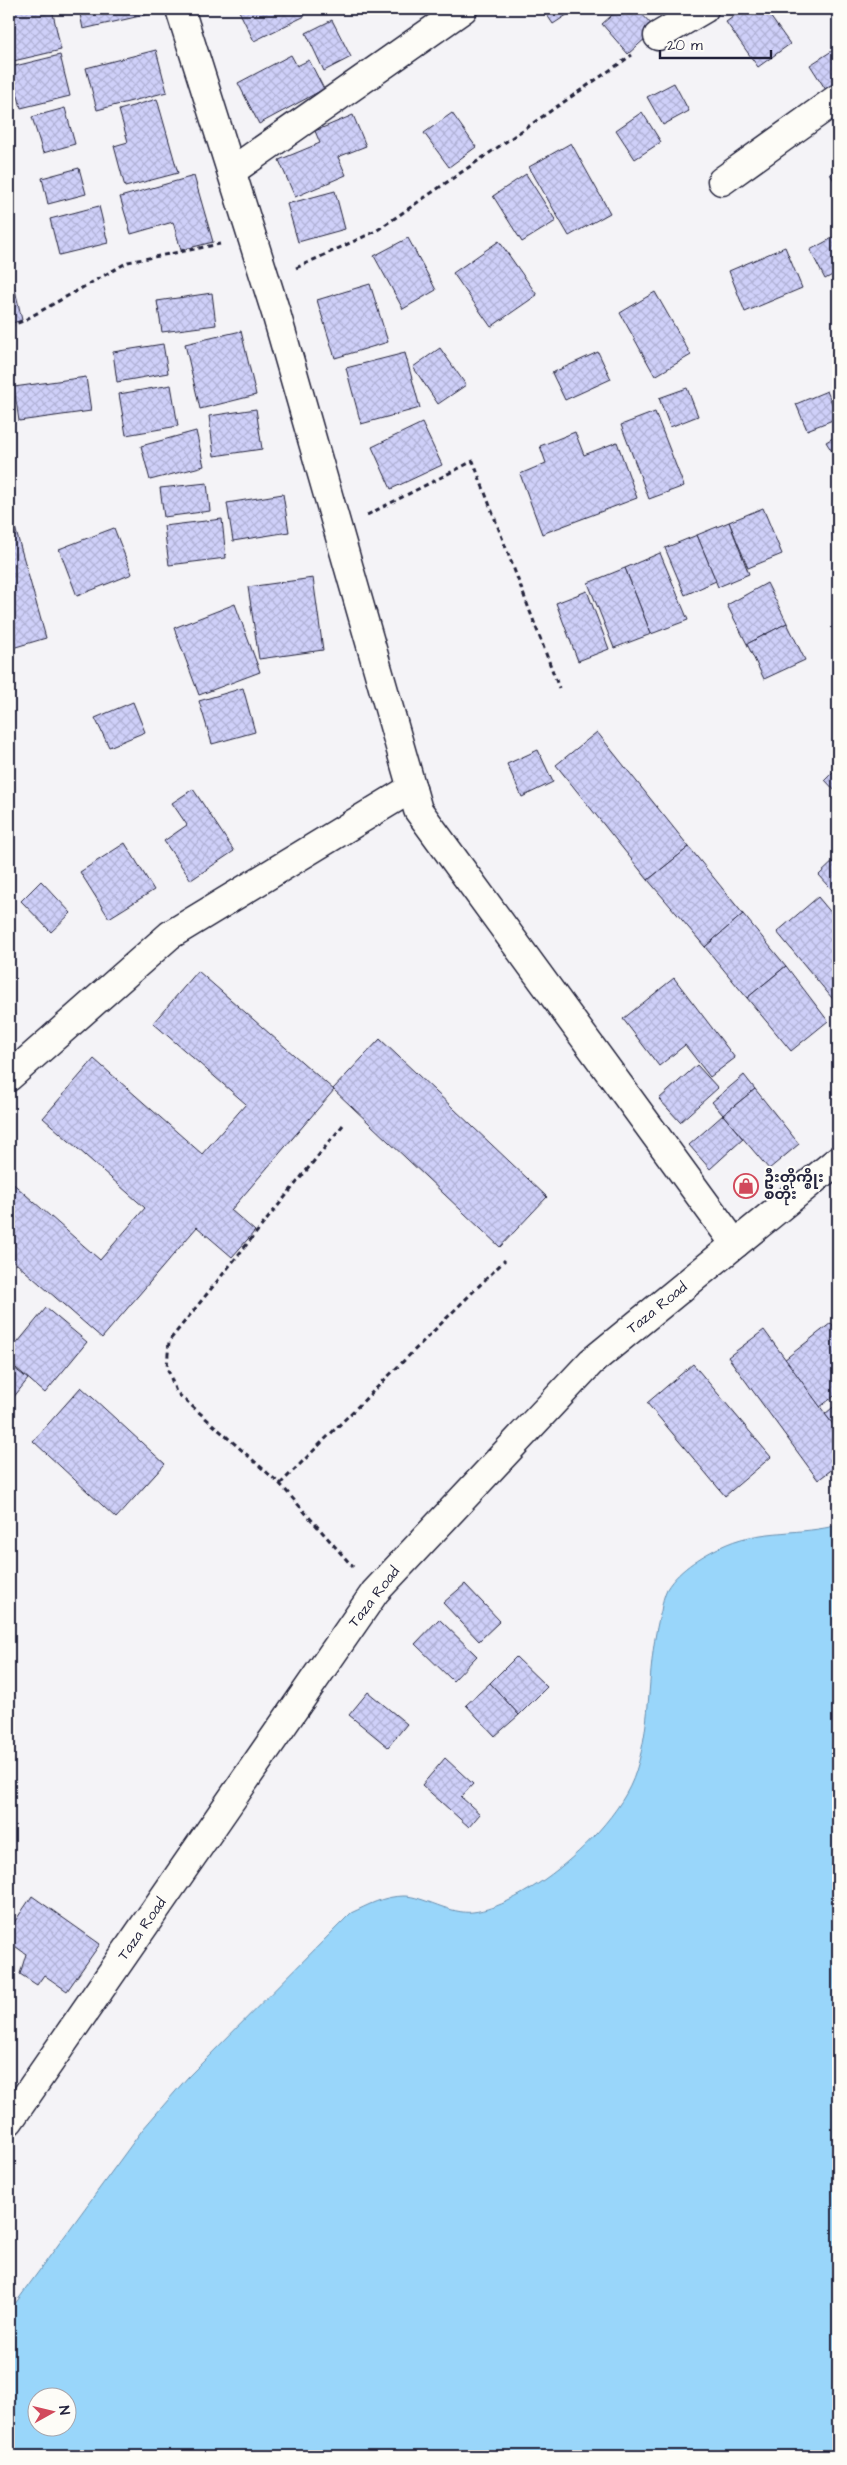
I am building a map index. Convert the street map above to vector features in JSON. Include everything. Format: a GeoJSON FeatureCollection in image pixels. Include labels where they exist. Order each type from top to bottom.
{"type":"FeatureCollection","features":[{"type":"Feature","properties":{"kind":"street"},"geometry":{"type":"LineString","coordinates":[[180,9],[266,282],[418,810],[735,1244]]}},
{"type":"Feature","properties":{"kind":"street"},"geometry":{"type":"LineString","coordinates":[[232,171],[463,9]]}},
{"type":"Feature","properties":{"kind":"street"},"geometry":{"type":"LineString","coordinates":[[658,36],[704,9]]}},
{"type":"Feature","properties":{"kind":"street"},"geometry":{"type":"LineString","coordinates":[[722,181],[838,98]]}},
{"type":"Feature","properties":{"kind":"street"},"geometry":{"type":"LineString","coordinates":[[9,1078],[170,935],[412,788]]}},
{"type":"Feature","properties":{"kind":"street","name":"Taza Road"},"geometry":{"type":"LineString","coordinates":[[9,2121],[375,1592],[591,1362],[838,1160]]}},
{"type":"Feature","properties":{"kind":"path"},"geometry":{"type":"LineString","coordinates":[[266,282],[376,231],[658,36]]}},
{"type":"Feature","properties":{"kind":"path"},"geometry":{"type":"LineString","coordinates":[[9,326],[23,321],[128,262],[252,237]]}},
{"type":"Feature","properties":{"kind":"path"},"geometry":{"type":"LineString","coordinates":[[338,530],[473,461],[559,688]]}},
{"type":"Feature","properties":{"kind":"path"},"geometry":{"type":"LineString","coordinates":[[343,1125],[169,1341],[167,1367],[176,1392],[280,1484],[375,1592]]}},
{"type":"Feature","properties":{"kind":"path"},"geometry":{"type":"LineString","coordinates":[[280,1484],[505,1260]]}},
{"type":"Feature","properties":{"kind":"water"},"geometry":{"type":"Polygon","coordinates":[[[838,1525],[838,2456],[9,2456],[9,2312],[143,2129],[188,2077],[351,1913],[383,1899],[397,1896],[420,1899],[456,1911],[473,1912],[492,1908],[529,1890],[572,1858],[611,1816],[622,1801],[636,1771],[645,1731],[656,1631],[665,1594],[672,1582],[686,1568],[702,1557],[740,1539],[838,1525]]]}},
{"type":"Feature","properties":{"kind":"building"},"geometry":{"type":"Polygon","coordinates":[[[9,9],[52,9],[61,50],[9,62],[9,9]]]}},
{"type":"Feature","properties":{"kind":"building"},"geometry":{"type":"Polygon","coordinates":[[[79,9],[148,9],[149,14],[83,29],[79,9]]]}},
{"type":"Feature","properties":{"kind":"building"},"geometry":{"type":"Polygon","coordinates":[[[238,9],[301,9],[305,16],[254,41],[238,9]]]}},
{"type":"Feature","properties":{"kind":"building"},"geometry":{"type":"Polygon","coordinates":[[[401,9],[413,9],[404,14],[401,9]]]}},
{"type":"Feature","properties":{"kind":"building"},"geometry":{"type":"Polygon","coordinates":[[[543,9],[576,9],[553,24],[543,9]]]}},
{"type":"Feature","properties":{"kind":"building"},"geometry":{"type":"Polygon","coordinates":[[[619,9],[637,9],[656,29],[628,54],[602,24],[619,9]]]}},
{"type":"Feature","properties":{"kind":"building"},"geometry":{"type":"Polygon","coordinates":[[[744,9],[765,9],[790,44],[758,67],[726,22],[744,9]]]}},
{"type":"Feature","properties":{"kind":"building"},"geometry":{"type":"Polygon","coordinates":[[[813,9],[825,9],[816,14],[813,9]]]}},
{"type":"Feature","properties":{"kind":"building"},"geometry":{"type":"Polygon","coordinates":[[[332,20],[351,57],[324,71],[306,33],[332,20]]]}},
{"type":"Feature","properties":{"kind":"building"},"geometry":{"type":"Polygon","coordinates":[[[835,49],[838,54],[838,82],[826,90],[810,65],[835,49]]]}},
{"type":"Feature","properties":{"kind":"building"},"geometry":{"type":"Polygon","coordinates":[[[156,50],[167,92],[97,110],[86,68],[156,50]]]}},
{"type":"Feature","properties":{"kind":"building"},"geometry":{"type":"Polygon","coordinates":[[[60,55],[70,96],[21,108],[11,67],[60,55]]]}},
{"type":"Feature","properties":{"kind":"building"},"geometry":{"type":"Polygon","coordinates":[[[291,55],[297,66],[309,60],[324,89],[259,124],[238,83],[291,55]]]}},
{"type":"Feature","properties":{"kind":"building"},"geometry":{"type":"Polygon","coordinates":[[[674,83],[689,111],[663,125],[647,97],[674,83]]]}},
{"type":"Feature","properties":{"kind":"building"},"geometry":{"type":"Polygon","coordinates":[[[157,99],[178,173],[125,187],[114,146],[128,142],[119,110],[157,99]]]}},
{"type":"Feature","properties":{"kind":"building"},"geometry":{"type":"Polygon","coordinates":[[[65,108],[75,144],[43,153],[32,117],[65,108]]]}},
{"type":"Feature","properties":{"kind":"building"},"geometry":{"type":"Polygon","coordinates":[[[642,112],[661,142],[635,159],[616,130],[642,112]]]}},
{"type":"Feature","properties":{"kind":"building"},"geometry":{"type":"Polygon","coordinates":[[[452,113],[476,147],[449,167],[424,133],[452,113]]]}},
{"type":"Feature","properties":{"kind":"building"},"geometry":{"type":"Polygon","coordinates":[[[353,115],[366,146],[338,157],[346,175],[295,197],[279,160],[320,143],[315,131],[353,115]]]}},
{"type":"Feature","properties":{"kind":"building"},"geometry":{"type":"Polygon","coordinates":[[[571,143],[610,213],[569,236],[529,167],[571,143]]]}},
{"type":"Feature","properties":{"kind":"building"},"geometry":{"type":"Polygon","coordinates":[[[79,168],[86,194],[48,204],[42,178],[79,168]]]}},
{"type":"Feature","properties":{"kind":"building"},"geometry":{"type":"Polygon","coordinates":[[[838,169],[838,187],[830,174],[838,169]]]}},
{"type":"Feature","properties":{"kind":"building"},"geometry":{"type":"Polygon","coordinates":[[[526,174],[556,221],[522,242],[493,196],[526,174]]]}},
{"type":"Feature","properties":{"kind":"building"},"geometry":{"type":"Polygon","coordinates":[[[194,176],[213,242],[181,250],[173,222],[131,234],[120,197],[194,176]]]}},
{"type":"Feature","properties":{"kind":"building"},"geometry":{"type":"Polygon","coordinates":[[[335,191],[345,229],[298,242],[287,204],[335,191]]]}},
{"type":"Feature","properties":{"kind":"building"},"geometry":{"type":"Polygon","coordinates":[[[99,206],[108,243],[59,255],[50,219],[99,206]]]}},
{"type":"Feature","properties":{"kind":"building"},"geometry":{"type":"Polygon","coordinates":[[[838,235],[838,272],[825,279],[810,250],[838,235]]]}},
{"type":"Feature","properties":{"kind":"building"},"geometry":{"type":"Polygon","coordinates":[[[408,238],[436,290],[403,309],[374,256],[408,238]]]}},
{"type":"Feature","properties":{"kind":"building"},"geometry":{"type":"Polygon","coordinates":[[[499,241],[537,295],[491,327],[453,273],[499,241]]]}},
{"type":"Feature","properties":{"kind":"building"},"geometry":{"type":"Polygon","coordinates":[[[785,247],[802,288],[745,312],[729,271],[785,247]]]}},
{"type":"Feature","properties":{"kind":"building"},"geometry":{"type":"Polygon","coordinates":[[[12,277],[22,320],[9,324],[9,278],[12,277]]]}},
{"type":"Feature","properties":{"kind":"building"},"geometry":{"type":"Polygon","coordinates":[[[370,284],[388,342],[335,358],[317,300],[370,284]]]}},
{"type":"Feature","properties":{"kind":"building"},"geometry":{"type":"Polygon","coordinates":[[[655,292],[691,355],[655,376],[620,313],[655,292]]]}},
{"type":"Feature","properties":{"kind":"building"},"geometry":{"type":"Polygon","coordinates":[[[212,293],[216,325],[162,332],[157,301],[212,293]]]}},
{"type":"Feature","properties":{"kind":"building"},"geometry":{"type":"Polygon","coordinates":[[[241,331],[256,395],[200,409],[185,344],[241,331]]]}},
{"type":"Feature","properties":{"kind":"building"},"geometry":{"type":"Polygon","coordinates":[[[163,344],[168,373],[117,382],[113,352],[163,344]]]}},
{"type":"Feature","properties":{"kind":"building"},"geometry":{"type":"Polygon","coordinates":[[[440,348],[466,385],[438,404],[413,367],[440,348]]]}},
{"type":"Feature","properties":{"kind":"building"},"geometry":{"type":"Polygon","coordinates":[[[598,352],[611,379],[565,400],[552,373],[598,352]]]}},
{"type":"Feature","properties":{"kind":"building"},"geometry":{"type":"Polygon","coordinates":[[[405,353],[420,408],[361,424],[346,368],[405,353]]]}},
{"type":"Feature","properties":{"kind":"building"},"geometry":{"type":"Polygon","coordinates":[[[86,377],[91,411],[19,421],[14,387],[86,377]]]}},
{"type":"Feature","properties":{"kind":"building"},"geometry":{"type":"Polygon","coordinates":[[[171,385],[178,426],[126,435],[119,394],[171,385]]]}},
{"type":"Feature","properties":{"kind":"building"},"geometry":{"type":"Polygon","coordinates":[[[687,388],[698,416],[670,427],[659,398],[687,388]]]}},
{"type":"Feature","properties":{"kind":"building"},"geometry":{"type":"Polygon","coordinates":[[[827,391],[838,418],[807,430],[796,404],[827,391]]]}},
{"type":"Feature","properties":{"kind":"building"},"geometry":{"type":"Polygon","coordinates":[[[256,409],[262,449],[214,456],[209,416],[256,409]]]}},
{"type":"Feature","properties":{"kind":"building"},"geometry":{"type":"Polygon","coordinates":[[[655,412],[684,486],[649,499],[621,425],[655,412]]]}},
{"type":"Feature","properties":{"kind":"building"},"geometry":{"type":"Polygon","coordinates":[[[422,423],[442,465],[391,489],[372,447],[422,423]]]}},
{"type":"Feature","properties":{"kind":"building"},"geometry":{"type":"Polygon","coordinates":[[[196,431],[204,466],[150,480],[141,446],[196,431]]]}},
{"type":"Feature","properties":{"kind":"building"},"geometry":{"type":"Polygon","coordinates":[[[575,432],[584,455],[617,442],[637,498],[542,534],[520,474],[546,463],[540,446],[575,432]]]}},
{"type":"Feature","properties":{"kind":"building"},"geometry":{"type":"Polygon","coordinates":[[[838,435],[838,461],[826,442],[838,435]]]}},
{"type":"Feature","properties":{"kind":"building"},"geometry":{"type":"Polygon","coordinates":[[[207,483],[210,511],[164,517],[160,488],[207,483]]]}},
{"type":"Feature","properties":{"kind":"building"},"geometry":{"type":"Polygon","coordinates":[[[283,494],[289,532],[233,541],[227,503],[283,494]]]}},
{"type":"Feature","properties":{"kind":"building"},"geometry":{"type":"Polygon","coordinates":[[[9,506],[46,638],[9,649],[9,506]]]}},
{"type":"Feature","properties":{"kind":"building"},"geometry":{"type":"Polygon","coordinates":[[[763,508],[782,554],[748,568],[729,522],[763,508]]]}},
{"type":"Feature","properties":{"kind":"building"},"geometry":{"type":"Polygon","coordinates":[[[222,519],[226,558],[169,565],[164,526],[222,519]]]}},
{"type":"Feature","properties":{"kind":"building"},"geometry":{"type":"Polygon","coordinates":[[[729,522],[749,574],[718,587],[697,535],[729,522]]]}},
{"type":"Feature","properties":{"kind":"building"},"geometry":{"type":"Polygon","coordinates":[[[114,528],[132,574],[77,596],[59,549],[114,528]]]}},
{"type":"Feature","properties":{"kind":"building"},"geometry":{"type":"Polygon","coordinates":[[[697,535],[716,581],[685,595],[665,548],[697,535]]]}},
{"type":"Feature","properties":{"kind":"building"},"geometry":{"type":"Polygon","coordinates":[[[660,553],[688,620],[651,634],[625,568],[660,553]]]}},
{"type":"Feature","properties":{"kind":"building"},"geometry":{"type":"Polygon","coordinates":[[[625,568],[651,634],[614,648],[588,583],[625,568]]]}},
{"type":"Feature","properties":{"kind":"building"},"geometry":{"type":"Polygon","coordinates":[[[313,578],[323,650],[259,659],[248,587],[313,578]]]}},
{"type":"Feature","properties":{"kind":"building"},"geometry":{"type":"Polygon","coordinates":[[[767,583],[787,623],[747,644],[727,605],[767,583]]]}},
{"type":"Feature","properties":{"kind":"building"},"geometry":{"type":"Polygon","coordinates":[[[587,591],[609,649],[578,661],[556,603],[587,591]]]}},
{"type":"Feature","properties":{"kind":"building"},"geometry":{"type":"Polygon","coordinates":[[[235,604],[260,672],[199,695],[174,628],[235,604]]]}},
{"type":"Feature","properties":{"kind":"building"},"geometry":{"type":"Polygon","coordinates":[[[787,623],[805,660],[764,679],[747,644],[787,623]]]}},
{"type":"Feature","properties":{"kind":"building"},"geometry":{"type":"Polygon","coordinates":[[[243,688],[255,732],[212,744],[199,701],[243,688]]]}},
{"type":"Feature","properties":{"kind":"building"},"geometry":{"type":"Polygon","coordinates":[[[133,702],[145,732],[109,747],[95,718],[133,702]]]}},
{"type":"Feature","properties":{"kind":"building"},"geometry":{"type":"Polygon","coordinates":[[[597,732],[689,847],[648,880],[556,765],[597,732]]]}},
{"type":"Feature","properties":{"kind":"building"},"geometry":{"type":"Polygon","coordinates":[[[538,750],[553,782],[522,797],[507,764],[538,750]]]}},
{"type":"Feature","properties":{"kind":"building"},"geometry":{"type":"Polygon","coordinates":[[[838,767],[838,794],[825,780],[838,767]]]}},
{"type":"Feature","properties":{"kind":"building"},"geometry":{"type":"Polygon","coordinates":[[[193,789],[234,851],[191,880],[164,841],[187,825],[172,803],[193,789]]]}},
{"type":"Feature","properties":{"kind":"building"},"geometry":{"type":"Polygon","coordinates":[[[125,843],[154,890],[109,918],[80,872],[125,843]]]}},
{"type":"Feature","properties":{"kind":"building"},"geometry":{"type":"Polygon","coordinates":[[[689,847],[743,914],[705,947],[648,880],[689,847]]]}},
{"type":"Feature","properties":{"kind":"building"},"geometry":{"type":"Polygon","coordinates":[[[838,857],[838,896],[819,875],[838,857]]]}},
{"type":"Feature","properties":{"kind":"building"},"geometry":{"type":"Polygon","coordinates":[[[41,881],[71,913],[51,932],[21,901],[41,881]]]}},
{"type":"Feature","properties":{"kind":"building"},"geometry":{"type":"Polygon","coordinates":[[[818,897],[838,921],[837,1004],[777,932],[818,897]]]}},
{"type":"Feature","properties":{"kind":"building"},"geometry":{"type":"Polygon","coordinates":[[[743,914],[786,966],[747,998],[705,947],[743,914]]]}},
{"type":"Feature","properties":{"kind":"building"},"geometry":{"type":"Polygon","coordinates":[[[786,966],[828,1021],[791,1051],[747,998],[786,966]]]}},
{"type":"Feature","properties":{"kind":"building"},"geometry":{"type":"Polygon","coordinates":[[[198,971],[334,1090],[231,1210],[255,1231],[232,1257],[197,1227],[102,1338],[9,1257],[9,1180],[100,1260],[145,1208],[43,1118],[94,1059],[202,1154],[246,1104],[153,1023],[198,971]]]}},
{"type":"Feature","properties":{"kind":"building"},"geometry":{"type":"Polygon","coordinates":[[[674,978],[735,1058],[710,1077],[685,1045],[659,1066],[623,1019],[674,978]]]}},
{"type":"Feature","properties":{"kind":"building"},"geometry":{"type":"Polygon","coordinates":[[[380,1039],[547,1197],[500,1247],[333,1089],[380,1039]]]}},
{"type":"Feature","properties":{"kind":"building"},"geometry":{"type":"Polygon","coordinates":[[[697,1065],[718,1088],[680,1122],[659,1099],[697,1065]]]}},
{"type":"Feature","properties":{"kind":"building"},"geometry":{"type":"Polygon","coordinates":[[[744,1075],[755,1089],[723,1115],[712,1102],[744,1075]]]}},
{"type":"Feature","properties":{"kind":"building"},"geometry":{"type":"Polygon","coordinates":[[[755,1089],[799,1144],[769,1169],[723,1115],[755,1089]]]}},
{"type":"Feature","properties":{"kind":"building"},"geometry":{"type":"Polygon","coordinates":[[[723,1115],[743,1139],[710,1169],[689,1145],[723,1115]]]}},
{"type":"Feature","properties":{"kind":"building"},"geometry":{"type":"Polygon","coordinates":[[[46,1308],[87,1342],[45,1393],[9,1362],[9,1353],[46,1308]]]}},
{"type":"Feature","properties":{"kind":"building"},"geometry":{"type":"Polygon","coordinates":[[[831,1323],[838,1332],[838,1393],[820,1407],[784,1360],[831,1323]]]}},
{"type":"Feature","properties":{"kind":"building"},"geometry":{"type":"Polygon","coordinates":[[[764,1330],[838,1431],[838,1465],[818,1480],[728,1357],[764,1330]]]}},
{"type":"Feature","properties":{"kind":"building"},"geometry":{"type":"Polygon","coordinates":[[[9,1364],[28,1379],[9,1403],[9,1364]]]}},
{"type":"Feature","properties":{"kind":"building"},"geometry":{"type":"Polygon","coordinates":[[[693,1364],[771,1457],[725,1496],[647,1403],[693,1364]]]}},
{"type":"Feature","properties":{"kind":"building"},"geometry":{"type":"Polygon","coordinates":[[[81,1387],[165,1464],[116,1518],[33,1441],[81,1387]]]}},
{"type":"Feature","properties":{"kind":"building"},"geometry":{"type":"Polygon","coordinates":[[[838,1403],[838,1431],[825,1414],[838,1403]]]}},
{"type":"Feature","properties":{"kind":"building"},"geometry":{"type":"Polygon","coordinates":[[[465,1584],[500,1621],[479,1641],[443,1603],[465,1584]]]}},
{"type":"Feature","properties":{"kind":"building"},"geometry":{"type":"Polygon","coordinates":[[[439,1619],[477,1656],[453,1681],[415,1644],[439,1619]]]}},
{"type":"Feature","properties":{"kind":"building"},"geometry":{"type":"Polygon","coordinates":[[[516,1657],[547,1687],[519,1715],[490,1683],[516,1657]]]}},
{"type":"Feature","properties":{"kind":"building"},"geometry":{"type":"Polygon","coordinates":[[[490,1683],[519,1715],[495,1736],[466,1705],[490,1683]]]}},
{"type":"Feature","properties":{"kind":"building"},"geometry":{"type":"Polygon","coordinates":[[[368,1692],[407,1724],[388,1747],[349,1715],[368,1692]]]}},
{"type":"Feature","properties":{"kind":"building"},"geometry":{"type":"Polygon","coordinates":[[[445,1758],[473,1784],[461,1797],[480,1814],[469,1827],[422,1785],[445,1758]]]}},
{"type":"Feature","properties":{"kind":"building"},"geometry":{"type":"Polygon","coordinates":[[[32,1896],[100,1944],[67,1991],[44,1975],[37,1985],[20,1974],[26,1954],[9,1942],[9,1930],[32,1896]]]}},
{"type":"Feature","properties":{"kind":"place","name":"ဦးတိုက္စိုး စတိုး"},"geometry":{"type":"Point","coordinates":[746,1186]}}]}
